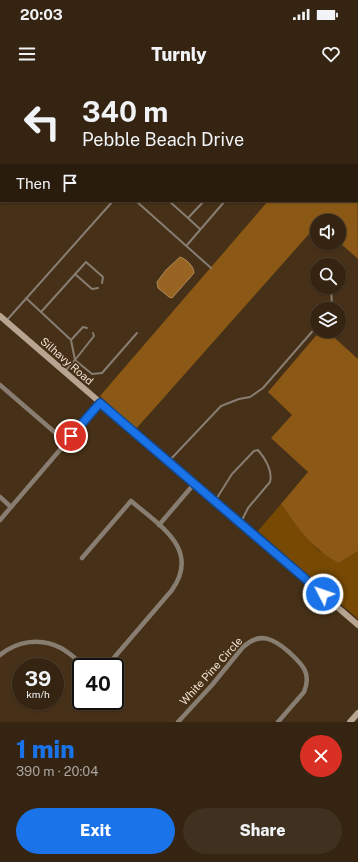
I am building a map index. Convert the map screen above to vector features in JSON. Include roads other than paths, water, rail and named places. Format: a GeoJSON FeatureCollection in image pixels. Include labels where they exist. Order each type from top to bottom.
{"type":"FeatureCollection","features":[{"type":"Feature","properties":{"kind":"street","name":"Silhavy Road"},"geometry":{"type":"LineString","coordinates":[[0,316],[358,625]]}},
{"type":"Feature","properties":{"kind":"street"},"geometry":{"type":"LineString","coordinates":[[0,385],[66,442]]}},
{"type":"Feature","properties":{"kind":"street"},"geometry":{"type":"LineString","coordinates":[[0,520],[100,403]]}},
{"type":"Feature","properties":{"kind":"street"},"geometry":{"type":"LineString","coordinates":[[159,525],[194,484]]}},
{"type":"Feature","properties":{"kind":"street"},"geometry":{"type":"LineString","coordinates":[[0,497],[11,507]]}},
{"type":"Feature","properties":{"kind":"street"},"geometry":{"type":"LineString","coordinates":[[82,558],[131,501],[173,538],[180,551],[182,559],[180,576],[172,590],[114,658]]}},
{"type":"Feature","properties":{"kind":"street","name":"White Pine Circle"},"geometry":{"type":"LineString","coordinates":[[178,722],[212,685],[243,647],[248,642],[261,638],[268,638],[281,645],[300,662],[304,667],[306,674],[306,686],[304,692],[278,722]]}},
{"type":"Feature","properties":{"kind":"street"},"geometry":{"type":"LineString","coordinates":[[0,655],[6,650],[18,645],[28,642],[40,642],[51,643],[62,648],[75,658]]}},
{"type":"Feature","properties":{"kind":"street"},"geometry":{"type":"LineString","coordinates":[[350,722],[358,713]]}},
{"type":"Feature","properties":{"kind":"lane"},"geometry":{"type":"LineString","coordinates":[[6,321],[112,202]]}},
{"type":"Feature","properties":{"kind":"lane"},"geometry":{"type":"LineString","coordinates":[[137,202],[212,268]]}},
{"type":"Feature","properties":{"kind":"lane"},"geometry":{"type":"LineString","coordinates":[[170,202],[200,229]]}},
{"type":"Feature","properties":{"kind":"lane"},"geometry":{"type":"LineString","coordinates":[[188,218],[203,202]]}},
{"type":"Feature","properties":{"kind":"lane"},"geometry":{"type":"LineString","coordinates":[[187,245],[224,202]]}},
{"type":"Feature","properties":{"kind":"lane"},"geometry":{"type":"LineString","coordinates":[[41,312],[86,262],[103,277],[102,283]]}},
{"type":"Feature","properties":{"kind":"lane"},"geometry":{"type":"LineString","coordinates":[[75,274],[92,289],[98,288]]}},
{"type":"Feature","properties":{"kind":"lane"},"geometry":{"type":"LineString","coordinates":[[26,298],[71,340],[75,360],[92,374],[102,373],[138,333]]}},
{"type":"Feature","properties":{"kind":"lane"},"geometry":{"type":"LineString","coordinates":[[71,340],[83,327],[87,328]]}},
{"type":"Feature","properties":{"kind":"lane"},"geometry":{"type":"LineString","coordinates":[[64,372],[89,344],[94,336],[93,333]]}},
{"type":"Feature","properties":{"kind":"lane"},"geometry":{"type":"LineString","coordinates":[[168,462],[221,406],[239,399],[250,398],[264,388],[310,334]]}},
{"type":"Feature","properties":{"kind":"lane"},"geometry":{"type":"LineString","coordinates":[[215,502],[232,474],[254,451],[258,450],[267,464],[271,477],[270,482],[248,508],[240,523]]}}]}
